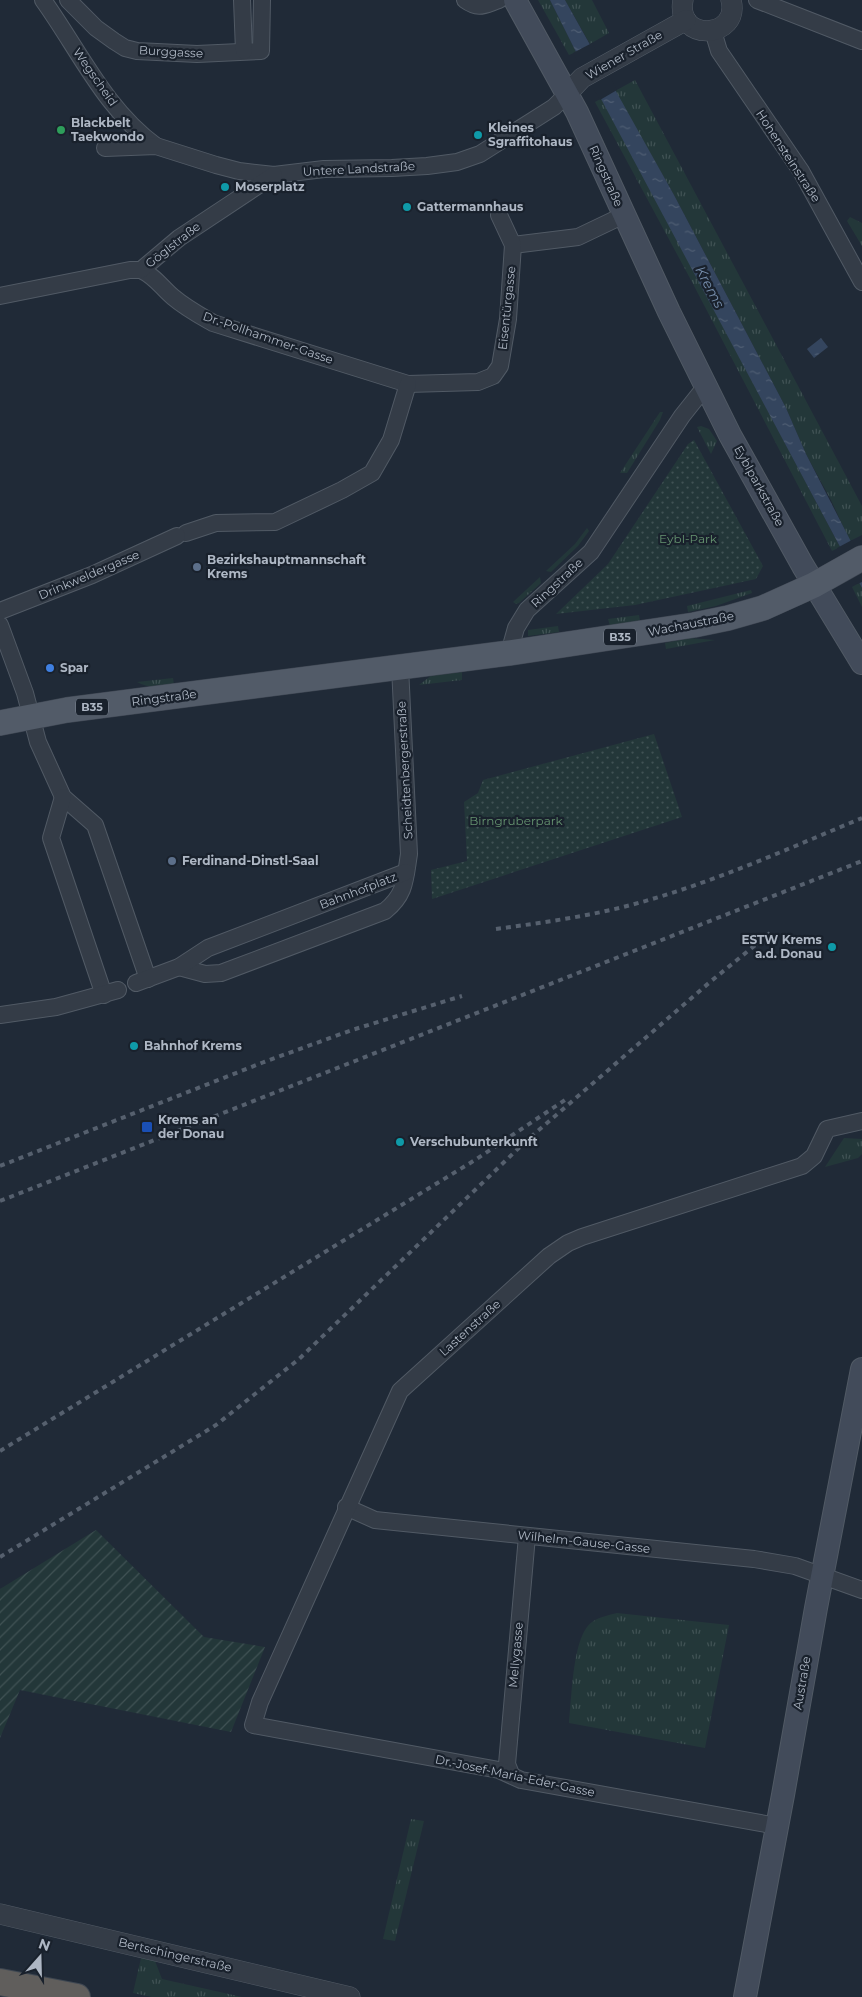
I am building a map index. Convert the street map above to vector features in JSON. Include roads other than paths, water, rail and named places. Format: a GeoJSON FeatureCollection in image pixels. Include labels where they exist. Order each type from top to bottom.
{"type":"FeatureCollection","features":[{"type":"Feature","properties":{"kind":"highway"},"geometry":{"type":"LineString","coordinates":[[0,1982],[77,1997]]}},
{"type":"Feature","properties":{"kind":"main road","name":"Ringstraße"},"geometry":{"type":"LineString","coordinates":[[515,0],[574,86],[624,215],[706,386]]}},
{"type":"Feature","properties":{"kind":"main road","name":"Eyblparkstraße"},"geometry":{"type":"LineString","coordinates":[[706,386],[730,435],[814,585]]}},
{"type":"Feature","properties":{"kind":"main road","name":"Wachaustraße"},"geometry":{"type":"LineString","coordinates":[[509,653],[659,631],[728,618],[763,608],[814,585],[852,564]]}},
{"type":"Feature","properties":{"kind":"main road"},"geometry":{"type":"LineString","coordinates":[[814,585],[862,663]]}},
{"type":"Feature","properties":{"kind":"main road","name":"Ringstraße"},"geometry":{"type":"LineString","coordinates":[[0,723],[67,710],[509,653]]}},
{"type":"Feature","properties":{"kind":"main road","name":"Austraße"},"geometry":{"type":"LineString","coordinates":[[744,1997],[862,1370]]}},
{"type":"Feature","properties":{"kind":"street","name":"Wegscheid"},"geometry":{"type":"LineString","coordinates":[[43,0],[58,20],[76,53],[120,112],[140,134],[156,146]]}},
{"type":"Feature","properties":{"kind":"street","name":"Burggasse"},"geometry":{"type":"LineString","coordinates":[[68,0],[96,28],[125,48],[137,51],[177,54],[261,51],[262,0]]}},
{"type":"Feature","properties":{"kind":"street"},"geometry":{"type":"LineString","coordinates":[[242,0],[244,51]]}},
{"type":"Feature","properties":{"kind":"street"},"geometry":{"type":"LineString","coordinates":[[465,0],[473,6],[483,6],[499,0]]}},
{"type":"Feature","properties":{"kind":"street"},"geometry":{"type":"LineString","coordinates":[[683,0],[682,6],[686,20],[696,29],[713,31],[721,28],[727,21],[731,14],[731,0]]}},
{"type":"Feature","properties":{"kind":"street"},"geometry":{"type":"LineString","coordinates":[[758,0],[862,41]]}},
{"type":"Feature","properties":{"kind":"street","name":"Wiener Straße"},"geometry":{"type":"LineString","coordinates":[[574,86],[686,20]]}},
{"type":"Feature","properties":{"kind":"street","name":"Hohensteinstraße"},"geometry":{"type":"LineString","coordinates":[[713,31],[719,51],[801,171],[862,282]]}},
{"type":"Feature","properties":{"kind":"street","name":"Untere Landstraße"},"geometry":{"type":"LineString","coordinates":[[105,148],[156,146],[216,165],[274,175],[324,169],[392,168],[457,162],[480,154],[554,107],[574,86]]}},
{"type":"Feature","properties":{"kind":"street","name":"Göglstraße"},"geometry":{"type":"LineString","coordinates":[[0,296],[34,288],[141,270],[179,238],[274,175]]}},
{"type":"Feature","properties":{"kind":"street","name":"Eisentürgasse"},"geometry":{"type":"LineString","coordinates":[[408,384],[478,382],[494,376],[500,366],[508,319],[513,245],[499,215]]}},
{"type":"Feature","properties":{"kind":"street"},"geometry":{"type":"LineString","coordinates":[[513,245],[578,237],[624,215]]}},
{"type":"Feature","properties":{"kind":"street","name":"Dr.-Pollhammer-Gasse"},"geometry":{"type":"LineString","coordinates":[[141,270],[152,275],[172,296],[191,311],[213,322],[408,384]]}},
{"type":"Feature","properties":{"kind":"street","name":"Drinkweldergasse"},"geometry":{"type":"LineString","coordinates":[[0,611],[92,575],[182,534],[216,523],[275,522],[342,490],[372,473],[391,440],[408,384]]}},
{"type":"Feature","properties":{"kind":"street","name":"Ringstraße"},"geometry":{"type":"LineString","coordinates":[[509,653],[516,628],[527,610],[591,552],[682,416],[706,386]]}},
{"type":"Feature","properties":{"kind":"street","name":"Bahnhofplatz"},"geometry":{"type":"LineString","coordinates":[[0,625],[25,693],[38,742],[63,797],[95,825],[142,981],[179,967],[208,948],[406,872]]}},
{"type":"Feature","properties":{"kind":"street","name":"Scheidtenbergerstraße"},"geometry":{"type":"LineString","coordinates":[[400,667],[409,854],[406,872]]}},
{"type":"Feature","properties":{"kind":"street"},"geometry":{"type":"LineString","coordinates":[[0,1015],[56,1007],[111,992],[52,838],[63,797]]}},
{"type":"Feature","properties":{"kind":"street","name":"Bahnhofplatz"},"geometry":{"type":"LineString","coordinates":[[179,967],[205,974],[221,973],[385,910],[402,893],[406,872]]}},
{"type":"Feature","properties":{"kind":"street","name":"Lastenstraße"},"geometry":{"type":"LineString","coordinates":[[253,1725],[260,1702],[346,1507],[400,1391],[555,1252],[568,1243],[802,1166],[814,1156],[827,1129],[862,1121]]}},
{"type":"Feature","properties":{"kind":"street","name":"Wilhelm-Gause-Gasse"},"geometry":{"type":"LineString","coordinates":[[346,1507],[375,1520],[754,1560],[795,1566],[862,1590]]}},
{"type":"Feature","properties":{"kind":"street","name":"Mellygasse"},"geometry":{"type":"LineString","coordinates":[[511,1774],[507,1764],[527,1536]]}},
{"type":"Feature","properties":{"kind":"street","name":"Dr.-Josef-Maria-Eder-Gasse"},"geometry":{"type":"LineString","coordinates":[[253,1725],[511,1774],[521,1780],[777,1826]]}},
{"type":"Feature","properties":{"kind":"street","name":"Bertschingerstraße"},"geometry":{"type":"LineString","coordinates":[[0,1914],[350,1997]]}},
{"type":"Feature","properties":{"kind":"water","name":"Krems"},"geometry":{"type":"Polygon","coordinates":[[[550,0],[565,0],[674,195],[786,408],[806,454],[862,563],[862,588],[576,52],[550,0]]]}},
{"type":"Feature","properties":{"kind":"water"},"geometry":{"type":"Polygon","coordinates":[[[821,338],[828,347],[814,358],[807,349],[821,338]]]}},
{"type":"Feature","properties":{"kind":"railway"},"geometry":{"type":"LineString","coordinates":[[496,929],[595,913],[657,898],[746,866],[862,818]]}},
{"type":"Feature","properties":{"kind":"railway"},"geometry":{"type":"LineString","coordinates":[[0,1201],[862,861]]}},
{"type":"Feature","properties":{"kind":"railway"},"geometry":{"type":"LineString","coordinates":[[0,1557],[216,1425],[299,1359],[525,1142],[710,982],[770,933]]}},
{"type":"Feature","properties":{"kind":"railway"},"geometry":{"type":"LineString","coordinates":[[0,1166],[264,1062],[352,1030],[462,996]]}},
{"type":"Feature","properties":{"kind":"railway"},"geometry":{"type":"LineString","coordinates":[[0,1451],[475,1160],[565,1100]]}},
{"type":"Feature","properties":{"kind":"place","name":"Blackbelt Taekwondo"},"geometry":{"type":"Point","coordinates":[61,130]}},
{"type":"Feature","properties":{"kind":"place","name":"Kleines Sgraffitohaus"},"geometry":{"type":"Point","coordinates":[478,135]}},
{"type":"Feature","properties":{"kind":"place","name":"Moserplatz"},"geometry":{"type":"Point","coordinates":[225,187]}},
{"type":"Feature","properties":{"kind":"place","name":"Gattermannhaus"},"geometry":{"type":"Point","coordinates":[407,207]}},
{"type":"Feature","properties":{"kind":"place","name":"Bezirkshauptmannschaft Krems"},"geometry":{"type":"Point","coordinates":[197,567]}},
{"type":"Feature","properties":{"kind":"place","name":"Spar"},"geometry":{"type":"Point","coordinates":[50,668]}},
{"type":"Feature","properties":{"kind":"place","name":"Ferdinand-Dinstl-Saal"},"geometry":{"type":"Point","coordinates":[172,861]}},
{"type":"Feature","properties":{"kind":"place","name":"ESTW Krems a.d. Donau"},"geometry":{"type":"Point","coordinates":[832,947]}},
{"type":"Feature","properties":{"kind":"place","name":"Bahnhof Krems"},"geometry":{"type":"Point","coordinates":[134,1046]}},
{"type":"Feature","properties":{"kind":"place","name":"Krems an der Donau"},"geometry":{"type":"Point","coordinates":[147,1127]}},
{"type":"Feature","properties":{"kind":"place","name":"Verschubunterkunft"},"geometry":{"type":"Point","coordinates":[400,1142]}},
{"type":"Feature","properties":{"kind":"park label","name":"Eybl-Park"},"geometry":{"type":"Point","coordinates":[688,539]}},
{"type":"Feature","properties":{"kind":"park label","name":"Birngruberpark"},"geometry":{"type":"Point","coordinates":[516,821]}}]}
